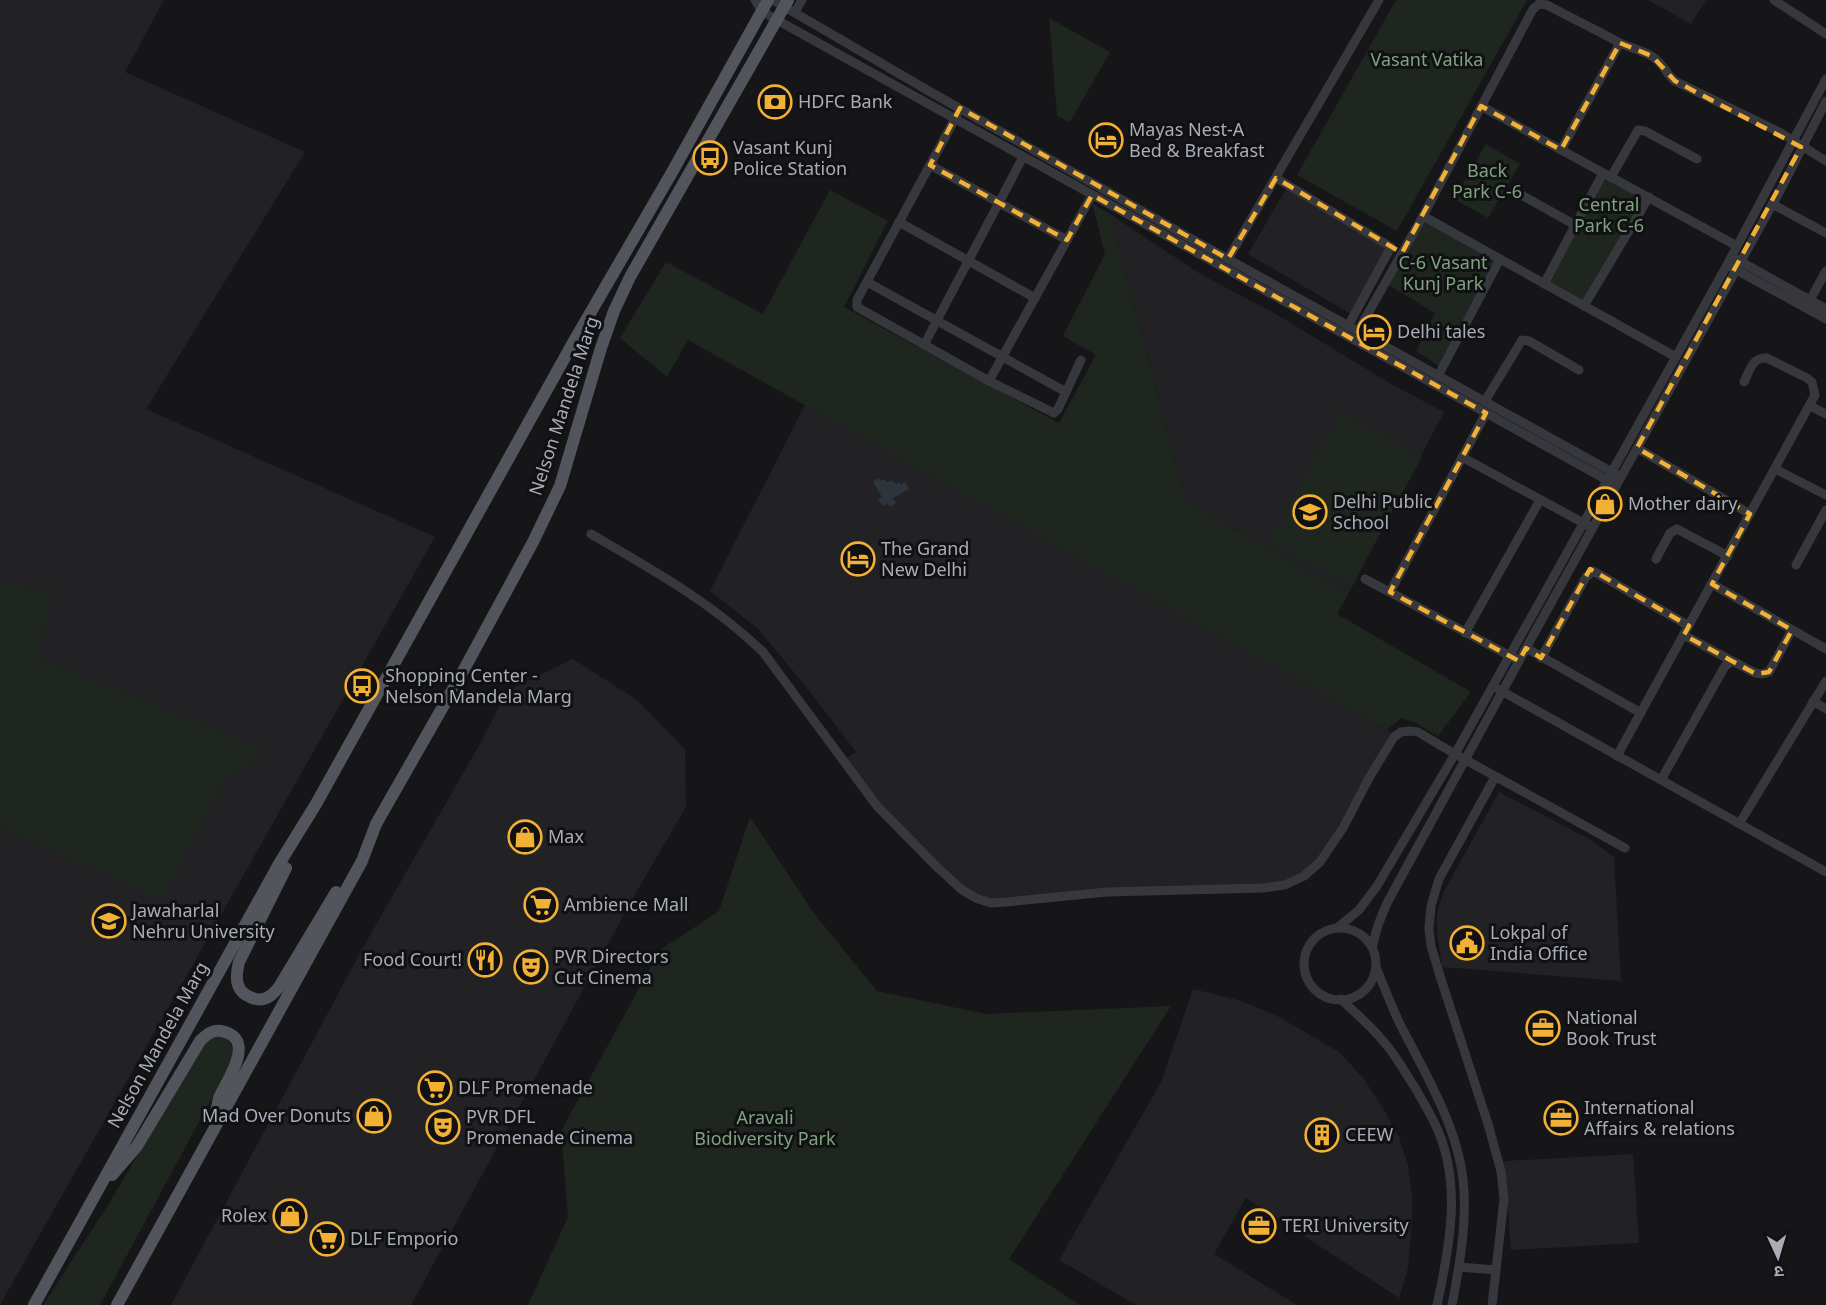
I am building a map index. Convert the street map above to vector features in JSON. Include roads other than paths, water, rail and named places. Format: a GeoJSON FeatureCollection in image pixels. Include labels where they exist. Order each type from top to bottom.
{"type":"FeatureCollection","features":[{"type":"Feature","properties":{"kind":"main road","name":"Nelson Mandela Marg"},"geometry":{"type":"LineString","coordinates":[[34,1305],[279,864],[316,804],[574,341],[671,174],[762,4]]}},
{"type":"Feature","properties":{"kind":"main road","name":"Nelson Mandela Marg"},"geometry":{"type":"LineString","coordinates":[[316,804],[238,962],[239,987],[245,994],[256,1000],[264,1000],[279,987],[376,824],[506,593],[560,486],[614,311],[630,276],[785,4]]}},
{"type":"Feature","properties":{"kind":"main road","name":"Nelson Mandela Marg"},"geometry":{"type":"LineString","coordinates":[[117,1305],[362,861],[376,824]]}},
{"type":"Feature","properties":{"kind":"main road"},"geometry":{"type":"LineString","coordinates":[[102,1184],[121,1167],[137,1146],[200,1041],[210,1032],[218,1031],[234,1036],[240,1049],[218,1100],[213,1132]]}},
{"type":"Feature","properties":{"kind":"street"},"geometry":{"type":"LineString","coordinates":[[785,4],[802,0]]}},
{"type":"Feature","properties":{"kind":"street"},"geometry":{"type":"LineString","coordinates":[[1228,259],[1379,0]]}},
{"type":"Feature","properties":{"kind":"street"},"geometry":{"type":"LineString","coordinates":[[1774,0],[1826,34]]}},
{"type":"Feature","properties":{"kind":"street"},"geometry":{"type":"LineString","coordinates":[[762,4],[777,20],[954,119],[1486,413],[1614,478]]}},
{"type":"Feature","properties":{"kind":"street"},"geometry":{"type":"LineString","coordinates":[[785,4],[960,108],[1485,401],[1614,478]]}},
{"type":"Feature","properties":{"kind":"street"},"geometry":{"type":"LineString","coordinates":[[1358,331],[1423,216],[1533,9],[1539,4],[1547,5],[1620,43],[1652,56],[1675,81],[1781,133],[1826,161]]}},
{"type":"Feature","properties":{"kind":"street"},"geometry":{"type":"LineString","coordinates":[[1562,150],[1620,43]]}},
{"type":"Feature","properties":{"kind":"street"},"geometry":{"type":"LineString","coordinates":[[1337,928],[1359,910],[1377,886],[1493,687],[1514,659],[1614,478],[1676,357],[1826,79]]}},
{"type":"Feature","properties":{"kind":"street"},"geometry":{"type":"LineString","coordinates":[[1614,478],[1637,448],[1772,204],[1826,100]]}},
{"type":"Feature","properties":{"kind":"street"},"geometry":{"type":"LineString","coordinates":[[1480,106],[1737,246]]}},
{"type":"Feature","properties":{"kind":"street"},"geometry":{"type":"LineString","coordinates":[[960,108],[857,300],[859,309],[989,381],[1054,413],[1081,360]]}},
{"type":"Feature","properties":{"kind":"street"},"geometry":{"type":"LineString","coordinates":[[1544,284],[1575,225],[1638,130],[1697,159]]}},
{"type":"Feature","properties":{"kind":"street"},"geometry":{"type":"LineString","coordinates":[[924,345],[1023,157]]}},
{"type":"Feature","properties":{"kind":"street"},"geometry":{"type":"LineString","coordinates":[[1052,173],[1055,161]]}},
{"type":"Feature","properties":{"kind":"street"},"geometry":{"type":"LineString","coordinates":[[930,165],[1067,240]]}},
{"type":"Feature","properties":{"kind":"street"},"geometry":{"type":"LineString","coordinates":[[1276,178],[1391,247],[1348,326]]}},
{"type":"Feature","properties":{"kind":"street"},"geometry":{"type":"LineString","coordinates":[[1518,192],[1575,225]]}},
{"type":"Feature","properties":{"kind":"street"},"geometry":{"type":"LineString","coordinates":[[989,381],[1092,195]]}},
{"type":"Feature","properties":{"kind":"street"},"geometry":{"type":"LineString","coordinates":[[1584,306],[1649,197]]}},
{"type":"Feature","properties":{"kind":"street"},"geometry":{"type":"LineString","coordinates":[[1772,204],[1826,233]]}},
{"type":"Feature","properties":{"kind":"street"},"geometry":{"type":"LineString","coordinates":[[1423,216],[1676,357]]}},
{"type":"Feature","properties":{"kind":"street"},"geometry":{"type":"LineString","coordinates":[[899,222],[1035,298]]}},
{"type":"Feature","properties":{"kind":"street"},"geometry":{"type":"LineString","coordinates":[[1438,376],[1500,259]]}},
{"type":"Feature","properties":{"kind":"street"},"geometry":{"type":"LineString","coordinates":[[1729,261],[1826,309]]}},
{"type":"Feature","properties":{"kind":"street"},"geometry":{"type":"LineString","coordinates":[[1738,265],[1826,320]]}},
{"type":"Feature","properties":{"kind":"street"},"geometry":{"type":"LineString","coordinates":[[1810,300],[1826,271]]}},
{"type":"Feature","properties":{"kind":"street"},"geometry":{"type":"LineString","coordinates":[[867,282],[1066,392]]}},
{"type":"Feature","properties":{"kind":"street"},"geometry":{"type":"LineString","coordinates":[[1485,401],[1522,340],[1529,340],[1579,370]]}},
{"type":"Feature","properties":{"kind":"street"},"geometry":{"type":"LineString","coordinates":[[1617,756],[1815,395],[1812,382],[1772,359],[1757,359],[1744,382]]}},
{"type":"Feature","properties":{"kind":"street"},"geometry":{"type":"LineString","coordinates":[[1810,406],[1826,414]]}},
{"type":"Feature","properties":{"kind":"street"},"geometry":{"type":"LineString","coordinates":[[1390,592],[1486,413]]}},
{"type":"Feature","properties":{"kind":"street"},"geometry":{"type":"LineString","coordinates":[[1637,448],[1750,514]]}},
{"type":"Feature","properties":{"kind":"street"},"geometry":{"type":"LineString","coordinates":[[1462,457],[1588,526]]}},
{"type":"Feature","properties":{"kind":"street"},"geometry":{"type":"LineString","coordinates":[[1775,469],[1826,495]]}},
{"type":"Feature","properties":{"kind":"street"},"geometry":{"type":"LineString","coordinates":[[1465,633],[1540,500]]}},
{"type":"Feature","properties":{"kind":"street"},"geometry":{"type":"LineString","coordinates":[[1796,565],[1826,510]]}},
{"type":"Feature","properties":{"kind":"street"},"geometry":{"type":"LineString","coordinates":[[1452,1305],[1465,1211],[1464,1189],[1452,1133],[1393,1008],[1376,967],[1372,947],[1387,903],[1502,691],[1514,659],[1526,648],[1588,526]]}},
{"type":"Feature","properties":{"kind":"street"},"geometry":{"type":"LineString","coordinates":[[1656,559],[1670,533],[1677,529],[1728,556]]}},
{"type":"Feature","properties":{"kind":"street"},"geometry":{"type":"LineString","coordinates":[[591,534],[691,593],[741,631],[763,652],[877,806],[962,890],[985,901],[1007,902],[1107,892],[1263,888],[1285,885],[1304,876],[1320,862],[1343,828],[1394,737],[1401,732],[1418,732],[1625,848]]}},
{"type":"Feature","properties":{"kind":"street"},"geometry":{"type":"LineString","coordinates":[[1541,658],[1586,577],[1593,572],[1756,674],[1769,672],[1792,630]]}},
{"type":"Feature","properties":{"kind":"street"},"geometry":{"type":"LineString","coordinates":[[1365,579],[1514,659]]}},
{"type":"Feature","properties":{"kind":"street"},"geometry":{"type":"LineString","coordinates":[[1712,584],[1826,649]]}},
{"type":"Feature","properties":{"kind":"street"},"geometry":{"type":"LineString","coordinates":[[1526,648],[1641,713]]}},
{"type":"Feature","properties":{"kind":"street"},"geometry":{"type":"LineString","coordinates":[[1661,780],[1725,666],[1732,661]]}},
{"type":"Feature","properties":{"kind":"street"},"geometry":{"type":"LineString","coordinates":[[1739,824],[1826,681]]}},
{"type":"Feature","properties":{"kind":"street"},"geometry":{"type":"LineString","coordinates":[[1493,687],[1826,872]]}},
{"type":"Feature","properties":{"kind":"street"},"geometry":{"type":"LineString","coordinates":[[1813,701],[1826,709]]}},
{"type":"Feature","properties":{"kind":"street"},"geometry":{"type":"LineString","coordinates":[[1492,1305],[1504,1199],[1501,1172],[1431,946],[1430,929],[1431,906],[1439,879],[1495,777]]}},
{"type":"Feature","properties":{"kind":"street"},"geometry":{"type":"LineString","coordinates":[[1372,947],[1359,934],[1346,928],[1327,931],[1315,938],[1307,951],[1306,973],[1313,987],[1327,996],[1341,999],[1354,996],[1365,989],[1373,978],[1376,967]]}},
{"type":"Feature","properties":{"kind":"street"},"geometry":{"type":"LineString","coordinates":[[1341,999],[1383,1040],[1392,1052],[1435,1123],[1442,1140],[1452,1196],[1448,1245],[1437,1305]]}},
{"type":"Feature","properties":{"kind":"street"},"geometry":{"type":"LineString","coordinates":[[1459,1267],[1496,1270]]}},
{"type":"Feature","properties":{"kind":"place","name":"HDFC Bank"},"geometry":{"type":"Point","coordinates":[775,102]}},
{"type":"Feature","properties":{"kind":"place","name":"Mayas Nest-A Bed & Breakfast"},"geometry":{"type":"Point","coordinates":[1106,140]}},
{"type":"Feature","properties":{"kind":"place","name":"Vasant Kunj Police Station"},"geometry":{"type":"Point","coordinates":[710,158]}},
{"type":"Feature","properties":{"kind":"place","name":"Delhi tales"},"geometry":{"type":"Point","coordinates":[1374,332]}},
{"type":"Feature","properties":{"kind":"place","name":"Mother dairy"},"geometry":{"type":"Point","coordinates":[1605,504]}},
{"type":"Feature","properties":{"kind":"place","name":"Delhi Public School"},"geometry":{"type":"Point","coordinates":[1310,512]}},
{"type":"Feature","properties":{"kind":"place","name":"The Grand New Delhi"},"geometry":{"type":"Point","coordinates":[858,559]}},
{"type":"Feature","properties":{"kind":"place","name":"Shopping Center - Nelson Mandela Marg"},"geometry":{"type":"Point","coordinates":[362,686]}},
{"type":"Feature","properties":{"kind":"place","name":"Max"},"geometry":{"type":"Point","coordinates":[525,837]}},
{"type":"Feature","properties":{"kind":"place","name":"Ambience Mall"},"geometry":{"type":"Point","coordinates":[541,905]}},
{"type":"Feature","properties":{"kind":"place","name":"Jawaharlal Nehru University"},"geometry":{"type":"Point","coordinates":[109,921]}},
{"type":"Feature","properties":{"kind":"place","name":"Lokpal of India Office"},"geometry":{"type":"Point","coordinates":[1467,943]}},
{"type":"Feature","properties":{"kind":"place","name":"Food Court!"},"geometry":{"type":"Point","coordinates":[485,960]}},
{"type":"Feature","properties":{"kind":"place","name":"PVR Directors Cut Cinema"},"geometry":{"type":"Point","coordinates":[531,967]}},
{"type":"Feature","properties":{"kind":"place","name":"National Book Trust"},"geometry":{"type":"Point","coordinates":[1543,1028]}},
{"type":"Feature","properties":{"kind":"place","name":"DLF Promenade"},"geometry":{"type":"Point","coordinates":[435,1088]}},
{"type":"Feature","properties":{"kind":"place","name":"Mad Over Donuts"},"geometry":{"type":"Point","coordinates":[374,1116]}},
{"type":"Feature","properties":{"kind":"place","name":"International Affairs & relations"},"geometry":{"type":"Point","coordinates":[1561,1118]}},
{"type":"Feature","properties":{"kind":"place","name":"PVR DFL Promenade Cinema"},"geometry":{"type":"Point","coordinates":[443,1127]}},
{"type":"Feature","properties":{"kind":"place","name":"CEEW"},"geometry":{"type":"Point","coordinates":[1322,1135]}},
{"type":"Feature","properties":{"kind":"place","name":"Rolex"},"geometry":{"type":"Point","coordinates":[290,1216]}},
{"type":"Feature","properties":{"kind":"place","name":"TERI University"},"geometry":{"type":"Point","coordinates":[1259,1226]}},
{"type":"Feature","properties":{"kind":"place","name":"DLF Emporio"},"geometry":{"type":"Point","coordinates":[327,1239]}},
{"type":"Feature","properties":{"kind":"park label","name":"Vasant Vatika"},"geometry":{"type":"Point","coordinates":[1427,60]}},
{"type":"Feature","properties":{"kind":"park label","name":"Back Park C-6"},"geometry":{"type":"Point","coordinates":[1487,181]}},
{"type":"Feature","properties":{"kind":"park label","name":"Central Park C-6"},"geometry":{"type":"Point","coordinates":[1609,215]}},
{"type":"Feature","properties":{"kind":"park label","name":"C-6 Vasant Kunj Park"},"geometry":{"type":"Point","coordinates":[1443,273]}},
{"type":"Feature","properties":{"kind":"park label","name":"Aravali Biodiversity Park"},"geometry":{"type":"Point","coordinates":[765,1128]}}]}
